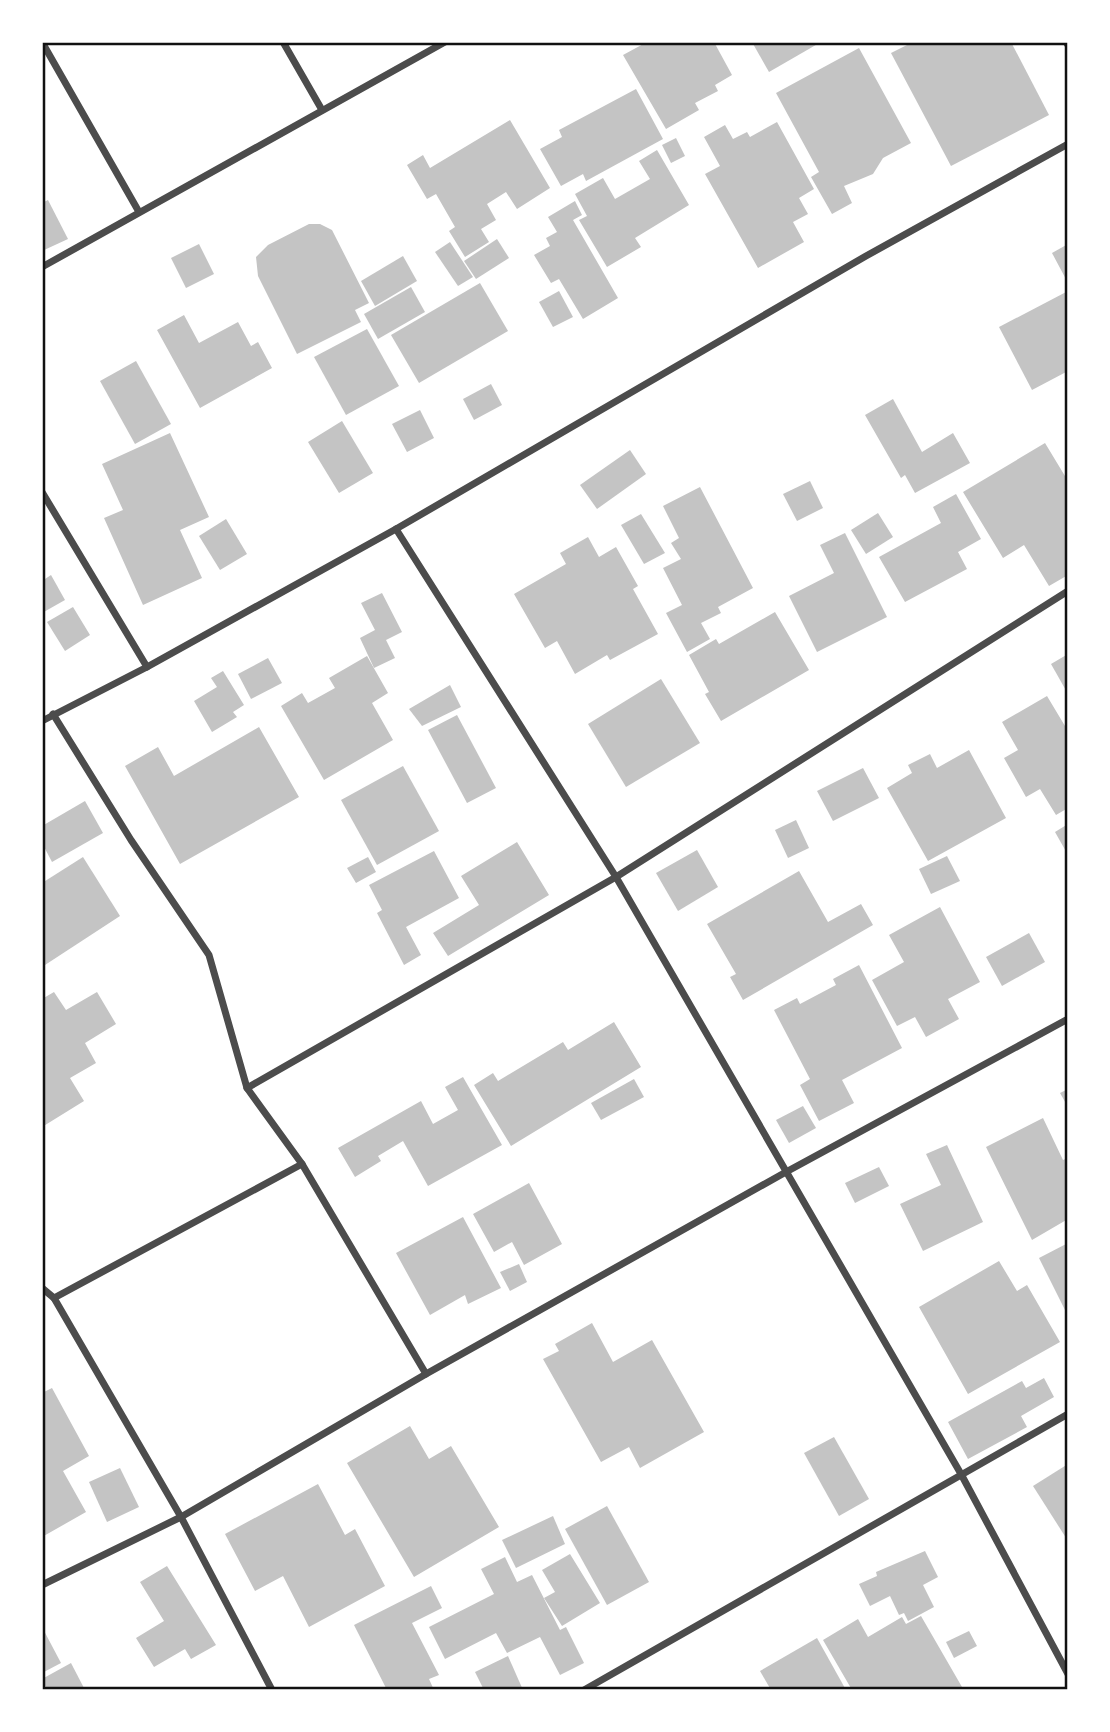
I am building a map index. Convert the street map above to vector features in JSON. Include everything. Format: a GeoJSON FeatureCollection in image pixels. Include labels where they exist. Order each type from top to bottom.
{"type":"FeatureCollection","features":[{"type":"Feature","properties":{"kind":"street"},"geometry":{"type":"LineString","coordinates":[[42,42],[139,212]]}},
{"type":"Feature","properties":{"kind":"street"},"geometry":{"type":"LineString","coordinates":[[283,42],[322,110]]}},
{"type":"Feature","properties":{"kind":"street"},"geometry":{"type":"LineString","coordinates":[[42,267],[445,42]]}},
{"type":"Feature","properties":{"kind":"street"},"geometry":{"type":"LineString","coordinates":[[42,720],[147,667],[396,528],[866,256],[1068,144]]}},
{"type":"Feature","properties":{"kind":"street"},"geometry":{"type":"LineString","coordinates":[[42,492],[147,667]]}},
{"type":"Feature","properties":{"kind":"street"},"geometry":{"type":"LineString","coordinates":[[396,528],[616,877],[961,1474],[1068,1674]]}},
{"type":"Feature","properties":{"kind":"street"},"geometry":{"type":"LineString","coordinates":[[247,1088],[616,877],[1068,591]]}},
{"type":"Feature","properties":{"kind":"street"},"geometry":{"type":"LineString","coordinates":[[53,714],[131,840],[209,955],[247,1088],[302,1164],[426,1374]]}},
{"type":"Feature","properties":{"kind":"street"},"geometry":{"type":"LineString","coordinates":[[42,1585],[181,1517],[426,1374],[786,1172],[1068,1019]]}},
{"type":"Feature","properties":{"kind":"street"},"geometry":{"type":"LineString","coordinates":[[54,1298],[302,1164]]}},
{"type":"Feature","properties":{"kind":"street"},"geometry":{"type":"LineString","coordinates":[[42,1288],[54,1298],[181,1517],[272,1690]]}},
{"type":"Feature","properties":{"kind":"street"},"geometry":{"type":"LineString","coordinates":[[584,1690],[1068,1414]]}},
{"type":"Feature","properties":{"kind":"building"},"geometry":{"type":"Polygon","coordinates":[[[647,42],[714,42],[732,75],[715,85],[718,91],[695,103],[699,110],[666,129],[623,55],[647,42]]]}},
{"type":"Feature","properties":{"kind":"building"},"geometry":{"type":"Polygon","coordinates":[[[752,42],[821,42],[769,72],[752,42]]]}},
{"type":"Feature","properties":{"kind":"building"},"geometry":{"type":"Polygon","coordinates":[[[913,42],[1011,42],[1049,115],[951,166],[891,53],[913,42]]]}},
{"type":"Feature","properties":{"kind":"building"},"geometry":{"type":"Polygon","coordinates":[[[859,48],[911,143],[883,158],[873,174],[844,186],[852,203],[832,214],[811,177],[819,172],[776,93],[859,48]]]}},
{"type":"Feature","properties":{"kind":"building"},"geometry":{"type":"Polygon","coordinates":[[[636,89],[663,139],[586,181],[583,174],[561,186],[540,149],[562,137],[559,130],[636,89]]]}},
{"type":"Feature","properties":{"kind":"building"},"geometry":{"type":"Polygon","coordinates":[[[510,120],[550,188],[517,209],[506,192],[487,204],[496,220],[481,229],[489,242],[465,257],[449,231],[455,227],[436,194],[427,199],[407,165],[423,155],[430,168],[510,120]]]}},
{"type":"Feature","properties":{"kind":"building"},"geometry":{"type":"Polygon","coordinates":[[[777,122],[814,189],[799,198],[808,214],[793,222],[804,242],[758,268],[705,174],[720,166],[704,137],[725,125],[733,139],[747,132],[750,137],[777,122]]]}},
{"type":"Feature","properties":{"kind":"building"},"geometry":{"type":"Polygon","coordinates":[[[676,138],[685,156],[671,163],[662,145],[676,138]]]}},
{"type":"Feature","properties":{"kind":"building"},"geometry":{"type":"Polygon","coordinates":[[[657,150],[689,205],[635,238],[641,247],[607,267],[579,220],[587,216],[575,194],[603,178],[615,199],[650,179],[639,161],[657,150]]]}},
{"type":"Feature","properties":{"kind":"building"},"geometry":{"type":"Polygon","coordinates":[[[48,200],[68,239],[42,251],[42,203],[48,200]]]}},
{"type":"Feature","properties":{"kind":"building"},"geometry":{"type":"Polygon","coordinates":[[[575,201],[582,215],[573,220],[618,298],[583,319],[559,279],[551,283],[534,255],[550,246],[546,238],[557,232],[548,217],[575,201]]]}},
{"type":"Feature","properties":{"kind":"building"},"geometry":{"type":"Polygon","coordinates":[[[309,224],[320,224],[332,230],[369,303],[355,310],[361,322],[297,354],[258,276],[256,257],[268,245],[309,224]]]}},
{"type":"Feature","properties":{"kind":"building"},"geometry":{"type":"Polygon","coordinates":[[[497,239],[509,258],[476,279],[464,261],[497,239]]]}},
{"type":"Feature","properties":{"kind":"building"},"geometry":{"type":"Polygon","coordinates":[[[450,242],[473,277],[458,286],[435,252],[450,242]]]}},
{"type":"Feature","properties":{"kind":"building"},"geometry":{"type":"Polygon","coordinates":[[[199,244],[214,274],[186,288],[171,258],[199,244]]]}},
{"type":"Feature","properties":{"kind":"building"},"geometry":{"type":"Polygon","coordinates":[[[1068,244],[1068,283],[1052,253],[1068,244]]]}},
{"type":"Feature","properties":{"kind":"building"},"geometry":{"type":"Polygon","coordinates":[[[403,256],[417,281],[375,306],[361,281],[403,256]]]}},
{"type":"Feature","properties":{"kind":"building"},"geometry":{"type":"Polygon","coordinates":[[[480,283],[508,331],[419,383],[391,335],[480,283]]]}},
{"type":"Feature","properties":{"kind":"building"},"geometry":{"type":"Polygon","coordinates":[[[411,287],[425,312],[378,339],[364,314],[411,287]]]}},
{"type":"Feature","properties":{"kind":"building"},"geometry":{"type":"Polygon","coordinates":[[[559,291],[573,317],[553,327],[539,302],[559,291]]]}},
{"type":"Feature","properties":{"kind":"building"},"geometry":{"type":"Polygon","coordinates":[[[1068,291],[1068,371],[1032,390],[999,327],[1068,291]]]}},
{"type":"Feature","properties":{"kind":"building"},"geometry":{"type":"Polygon","coordinates":[[[184,315],[199,343],[238,322],[251,346],[258,342],[272,368],[200,408],[157,330],[184,315]]]}},
{"type":"Feature","properties":{"kind":"building"},"geometry":{"type":"Polygon","coordinates":[[[367,329],[399,386],[346,415],[314,357],[367,329]]]}},
{"type":"Feature","properties":{"kind":"building"},"geometry":{"type":"Polygon","coordinates":[[[136,361],[171,424],[135,444],[100,381],[136,361]]]}},
{"type":"Feature","properties":{"kind":"building"},"geometry":{"type":"Polygon","coordinates":[[[491,384],[502,405],[474,420],[463,399],[491,384]]]}},
{"type":"Feature","properties":{"kind":"building"},"geometry":{"type":"Polygon","coordinates":[[[893,399],[922,452],[953,433],[970,463],[915,493],[905,475],[901,478],[865,415],[893,399]]]}},
{"type":"Feature","properties":{"kind":"building"},"geometry":{"type":"Polygon","coordinates":[[[420,410],[434,438],[407,452],[392,424],[420,410]]]}},
{"type":"Feature","properties":{"kind":"building"},"geometry":{"type":"Polygon","coordinates":[[[342,421],[373,473],[339,493],[308,442],[342,421]]]}},
{"type":"Feature","properties":{"kind":"building"},"geometry":{"type":"Polygon","coordinates":[[[170,433],[209,517],[180,530],[202,578],[143,605],[104,518],[123,510],[102,464],[170,433]]]}},
{"type":"Feature","properties":{"kind":"building"},"geometry":{"type":"Polygon","coordinates":[[[1045,443],[1068,481],[1068,575],[1049,586],[1024,545],[1003,558],[963,492],[1045,443]]]}},
{"type":"Feature","properties":{"kind":"building"},"geometry":{"type":"Polygon","coordinates":[[[630,450],[646,474],[597,509],[580,485],[630,450]]]}},
{"type":"Feature","properties":{"kind":"building"},"geometry":{"type":"Polygon","coordinates":[[[810,481],[823,508],[797,521],[783,494],[810,481]]]}},
{"type":"Feature","properties":{"kind":"building"},"geometry":{"type":"Polygon","coordinates":[[[700,487],[753,588],[718,607],[721,613],[701,623],[710,639],[687,652],[666,613],[682,605],[663,568],[681,559],[671,543],[679,538],[663,506],[700,487]]]}},
{"type":"Feature","properties":{"kind":"building"},"geometry":{"type":"Polygon","coordinates":[[[956,494],[981,539],[958,552],[967,569],[905,602],[879,557],[941,523],[933,507],[956,494]]]}},
{"type":"Feature","properties":{"kind":"building"},"geometry":{"type":"Polygon","coordinates":[[[878,513],[893,537],[866,554],[851,530],[878,513]]]}},
{"type":"Feature","properties":{"kind":"building"},"geometry":{"type":"Polygon","coordinates":[[[641,514],[665,553],[644,564],[621,525],[641,514]]]}},
{"type":"Feature","properties":{"kind":"building"},"geometry":{"type":"Polygon","coordinates":[[[226,519],[247,554],[220,570],[199,536],[226,519]]]}},
{"type":"Feature","properties":{"kind":"building"},"geometry":{"type":"Polygon","coordinates":[[[845,533],[887,617],[817,652],[789,596],[834,573],[820,545],[845,533]]]}},
{"type":"Feature","properties":{"kind":"building"},"geometry":{"type":"Polygon","coordinates":[[[588,537],[599,557],[616,547],[638,586],[633,589],[658,634],[610,660],[607,655],[575,674],[557,641],[545,648],[514,594],[566,564],[560,553],[588,537]]]}},
{"type":"Feature","properties":{"kind":"building"},"geometry":{"type":"Polygon","coordinates":[[[51,575],[65,600],[42,613],[42,581],[51,575]]]}},
{"type":"Feature","properties":{"kind":"building"},"geometry":{"type":"Polygon","coordinates":[[[382,593],[402,632],[386,640],[395,658],[374,668],[360,638],[375,630],[361,603],[382,593]]]}},
{"type":"Feature","properties":{"kind":"building"},"geometry":{"type":"Polygon","coordinates":[[[73,607],[90,635],[65,651],[47,622],[73,607]]]}},
{"type":"Feature","properties":{"kind":"building"},"geometry":{"type":"Polygon","coordinates":[[[775,612],[809,670],[721,721],[705,694],[709,692],[689,655],[716,639],[719,644],[775,612]]]}},
{"type":"Feature","properties":{"kind":"building"},"geometry":{"type":"Polygon","coordinates":[[[1068,654],[1068,694],[1051,664],[1068,654]]]}},
{"type":"Feature","properties":{"kind":"building"},"geometry":{"type":"Polygon","coordinates":[[[367,656],[388,693],[372,703],[393,740],[324,780],[281,706],[302,693],[308,703],[335,688],[329,678],[367,656]]]}},
{"type":"Feature","properties":{"kind":"building"},"geometry":{"type":"Polygon","coordinates":[[[268,658],[282,683],[251,699],[238,674],[268,658]]]}},
{"type":"Feature","properties":{"kind":"building"},"geometry":{"type":"Polygon","coordinates":[[[223,671],[244,705],[233,712],[237,717],[212,732],[194,701],[217,687],[211,678],[223,671]]]}},
{"type":"Feature","properties":{"kind":"building"},"geometry":{"type":"Polygon","coordinates":[[[661,679],[700,743],[626,787],[588,724],[661,679]]]}},
{"type":"Feature","properties":{"kind":"building"},"geometry":{"type":"Polygon","coordinates":[[[450,685],[461,707],[422,726],[409,709],[450,685]]]}},
{"type":"Feature","properties":{"kind":"building"},"geometry":{"type":"Polygon","coordinates":[[[1047,696],[1068,731],[1068,808],[1056,815],[1040,789],[1026,797],[1004,758],[1018,750],[1002,722],[1047,696]]]}},
{"type":"Feature","properties":{"kind":"building"},"geometry":{"type":"Polygon","coordinates":[[[457,715],[496,788],[467,803],[428,730],[457,715]]]}},
{"type":"Feature","properties":{"kind":"building"},"geometry":{"type":"Polygon","coordinates":[[[259,727],[299,797],[180,864],[125,766],[158,747],[174,776],[259,727]]]}},
{"type":"Feature","properties":{"kind":"building"},"geometry":{"type":"Polygon","coordinates":[[[969,750],[1006,818],[928,861],[887,788],[912,773],[908,765],[930,754],[937,768],[969,750]]]}},
{"type":"Feature","properties":{"kind":"building"},"geometry":{"type":"Polygon","coordinates":[[[403,766],[439,831],[377,865],[341,800],[403,766]]]}},
{"type":"Feature","properties":{"kind":"building"},"geometry":{"type":"Polygon","coordinates":[[[863,768],[879,798],[833,821],[817,791],[863,768]]]}},
{"type":"Feature","properties":{"kind":"building"},"geometry":{"type":"Polygon","coordinates":[[[85,801],[103,833],[52,862],[42,843],[42,826],[85,801]]]}},
{"type":"Feature","properties":{"kind":"building"},"geometry":{"type":"Polygon","coordinates":[[[796,820],[809,848],[788,858],[775,830],[796,820]]]}},
{"type":"Feature","properties":{"kind":"building"},"geometry":{"type":"Polygon","coordinates":[[[1068,824],[1068,855],[1055,832],[1068,824]]]}},
{"type":"Feature","properties":{"kind":"building"},"geometry":{"type":"Polygon","coordinates":[[[517,842],[549,895],[448,956],[433,933],[479,905],[461,876],[517,842]]]}},
{"type":"Feature","properties":{"kind":"building"},"geometry":{"type":"Polygon","coordinates":[[[697,850],[718,887],[678,911],[656,873],[697,850]]]}},
{"type":"Feature","properties":{"kind":"building"},"geometry":{"type":"Polygon","coordinates":[[[434,851],[459,898],[406,927],[421,955],[404,965],[377,913],[382,910],[369,885],[434,851]]]}},
{"type":"Feature","properties":{"kind":"building"},"geometry":{"type":"Polygon","coordinates":[[[947,856],[960,881],[931,894],[919,869],[947,856]]]}},
{"type":"Feature","properties":{"kind":"building"},"geometry":{"type":"Polygon","coordinates":[[[83,857],[120,916],[45,965],[42,960],[42,883],[83,857]]]}},
{"type":"Feature","properties":{"kind":"building"},"geometry":{"type":"Polygon","coordinates":[[[368,857],[376,872],[356,883],[347,868],[368,857]]]}},
{"type":"Feature","properties":{"kind":"building"},"geometry":{"type":"Polygon","coordinates":[[[799,871],[828,922],[861,904],[873,925],[743,1000],[730,977],[736,974],[707,924],[799,871]]]}},
{"type":"Feature","properties":{"kind":"building"},"geometry":{"type":"Polygon","coordinates":[[[940,907],[980,982],[948,999],[959,1019],[926,1037],[915,1017],[897,1026],[872,980],[904,962],[889,935],[940,907]]]}},
{"type":"Feature","properties":{"kind":"building"},"geometry":{"type":"Polygon","coordinates":[[[1029,933],[1045,962],[1002,986],[986,957],[1029,933]]]}},
{"type":"Feature","properties":{"kind":"building"},"geometry":{"type":"Polygon","coordinates":[[[859,965],[902,1048],[842,1080],[854,1103],[819,1121],[800,1085],[810,1079],[774,1010],[797,998],[800,1004],[836,985],[833,979],[859,965]]]}},
{"type":"Feature","properties":{"kind":"building"},"geometry":{"type":"Polygon","coordinates":[[[54,992],[66,1010],[97,992],[116,1024],[85,1043],[96,1063],[70,1078],[84,1101],[42,1127],[42,999],[54,992]]]}},
{"type":"Feature","properties":{"kind":"building"},"geometry":{"type":"Polygon","coordinates":[[[614,1022],[641,1067],[511,1146],[474,1085],[493,1073],[498,1081],[563,1042],[568,1050],[614,1022]]]}},
{"type":"Feature","properties":{"kind":"building"},"geometry":{"type":"Polygon","coordinates":[[[463,1077],[502,1145],[428,1186],[403,1141],[378,1156],[381,1161],[355,1177],[338,1148],[421,1101],[433,1124],[458,1110],[445,1087],[463,1077]]]}},
{"type":"Feature","properties":{"kind":"building"},"geometry":{"type":"Polygon","coordinates":[[[634,1079],[644,1097],[601,1120],[591,1103],[634,1079]]]}},
{"type":"Feature","properties":{"kind":"building"},"geometry":{"type":"Polygon","coordinates":[[[1068,1089],[1068,1107],[1060,1093],[1068,1089]]]}},
{"type":"Feature","properties":{"kind":"building"},"geometry":{"type":"Polygon","coordinates":[[[803,1106],[816,1128],[789,1143],[776,1120],[803,1106]]]}},
{"type":"Feature","properties":{"kind":"building"},"geometry":{"type":"Polygon","coordinates":[[[1043,1118],[1063,1160],[1068,1158],[1068,1219],[1032,1240],[986,1147],[1043,1118]]]}},
{"type":"Feature","properties":{"kind":"building"},"geometry":{"type":"Polygon","coordinates":[[[947,1145],[983,1222],[923,1251],[900,1204],[941,1185],[926,1154],[947,1145]]]}},
{"type":"Feature","properties":{"kind":"building"},"geometry":{"type":"Polygon","coordinates":[[[879,1167],[889,1186],[855,1203],[845,1183],[879,1167]]]}},
{"type":"Feature","properties":{"kind":"building"},"geometry":{"type":"Polygon","coordinates":[[[529,1183],[562,1244],[524,1265],[512,1242],[494,1252],[473,1214],[529,1183]]]}},
{"type":"Feature","properties":{"kind":"building"},"geometry":{"type":"Polygon","coordinates":[[[463,1217],[501,1288],[468,1304],[465,1295],[430,1315],[396,1253],[463,1217]]]}},
{"type":"Feature","properties":{"kind":"building"},"geometry":{"type":"Polygon","coordinates":[[[1068,1243],[1068,1316],[1039,1258],[1068,1243]]]}},
{"type":"Feature","properties":{"kind":"building"},"geometry":{"type":"Polygon","coordinates":[[[999,1261],[1017,1291],[1027,1285],[1060,1342],[968,1394],[919,1307],[999,1261]]]}},
{"type":"Feature","properties":{"kind":"building"},"geometry":{"type":"Polygon","coordinates":[[[519,1264],[527,1282],[510,1291],[500,1272],[519,1264]]]}},
{"type":"Feature","properties":{"kind":"building"},"geometry":{"type":"Polygon","coordinates":[[[592,1323],[613,1362],[652,1340],[704,1432],[640,1468],[629,1447],[601,1462],[543,1359],[559,1351],[555,1344],[592,1323]]]}},
{"type":"Feature","properties":{"kind":"building"},"geometry":{"type":"Polygon","coordinates":[[[1044,1378],[1054,1397],[1021,1416],[1027,1427],[968,1459],[948,1422],[1022,1381],[1026,1388],[1044,1378]]]}},
{"type":"Feature","properties":{"kind":"building"},"geometry":{"type":"Polygon","coordinates":[[[52,1388],[89,1456],[63,1471],[86,1512],[42,1537],[42,1393],[52,1388]]]}},
{"type":"Feature","properties":{"kind":"building"},"geometry":{"type":"Polygon","coordinates":[[[410,1426],[429,1459],[451,1446],[499,1527],[414,1577],[347,1463],[410,1426]]]}},
{"type":"Feature","properties":{"kind":"building"},"geometry":{"type":"Polygon","coordinates":[[[834,1437],[869,1499],[839,1516],[804,1453],[834,1437]]]}},
{"type":"Feature","properties":{"kind":"building"},"geometry":{"type":"Polygon","coordinates":[[[1068,1464],[1068,1541],[1033,1486],[1068,1464]]]}},
{"type":"Feature","properties":{"kind":"building"},"geometry":{"type":"Polygon","coordinates":[[[120,1468],[139,1507],[107,1522],[89,1482],[120,1468]]]}},
{"type":"Feature","properties":{"kind":"building"},"geometry":{"type":"Polygon","coordinates":[[[318,1484],[345,1535],[355,1529],[385,1586],[309,1627],[283,1576],[255,1591],[225,1534],[318,1484]]]}},
{"type":"Feature","properties":{"kind":"building"},"geometry":{"type":"Polygon","coordinates":[[[607,1506],[649,1582],[607,1605],[565,1529],[607,1506]]]}},
{"type":"Feature","properties":{"kind":"building"},"geometry":{"type":"Polygon","coordinates":[[[553,1516],[565,1544],[516,1568],[502,1540],[553,1516]]]}},
{"type":"Feature","properties":{"kind":"building"},"geometry":{"type":"Polygon","coordinates":[[[925,1551],[938,1577],[923,1585],[934,1607],[908,1621],[904,1613],[899,1615],[890,1596],[870,1606],[859,1584],[877,1576],[876,1572],[925,1551]]]}},
{"type":"Feature","properties":{"kind":"building"},"geometry":{"type":"Polygon","coordinates":[[[570,1554],[600,1603],[562,1626],[544,1598],[555,1592],[542,1570],[570,1554]]]}},
{"type":"Feature","properties":{"kind":"building"},"geometry":{"type":"Polygon","coordinates":[[[505,1557],[517,1582],[532,1575],[560,1630],[566,1627],[584,1663],[560,1675],[540,1637],[507,1653],[496,1633],[445,1659],[429,1627],[494,1594],[481,1569],[505,1557]]]}},
{"type":"Feature","properties":{"kind":"building"},"geometry":{"type":"Polygon","coordinates":[[[167,1566],[216,1645],[191,1659],[185,1649],[154,1667],[136,1638],[164,1621],[140,1582],[167,1566]]]}},
{"type":"Feature","properties":{"kind":"building"},"geometry":{"type":"Polygon","coordinates":[[[431,1586],[442,1608],[412,1623],[439,1675],[429,1679],[434,1690],[387,1690],[354,1625],[431,1586]]]}},
{"type":"Feature","properties":{"kind":"building"},"geometry":{"type":"Polygon","coordinates":[[[921,1616],[962,1687],[956,1690],[852,1690],[823,1640],[858,1619],[868,1637],[902,1617],[906,1624],[921,1616]]]}},
{"type":"Feature","properties":{"kind":"building"},"geometry":{"type":"Polygon","coordinates":[[[42,1627],[61,1663],[42,1673],[42,1627]]]}},
{"type":"Feature","properties":{"kind":"building"},"geometry":{"type":"Polygon","coordinates":[[[969,1631],[977,1646],[954,1658],[946,1642],[969,1631]]]}},
{"type":"Feature","properties":{"kind":"building"},"geometry":{"type":"Polygon","coordinates":[[[817,1638],[846,1690],[771,1690],[760,1671],[817,1638]]]}},
{"type":"Feature","properties":{"kind":"building"},"geometry":{"type":"Polygon","coordinates":[[[508,1656],[523,1690],[484,1690],[475,1672],[508,1656]]]}},
{"type":"Feature","properties":{"kind":"building"},"geometry":{"type":"Polygon","coordinates":[[[71,1663],[85,1690],[47,1690],[42,1679],[71,1663]]]}}]}
